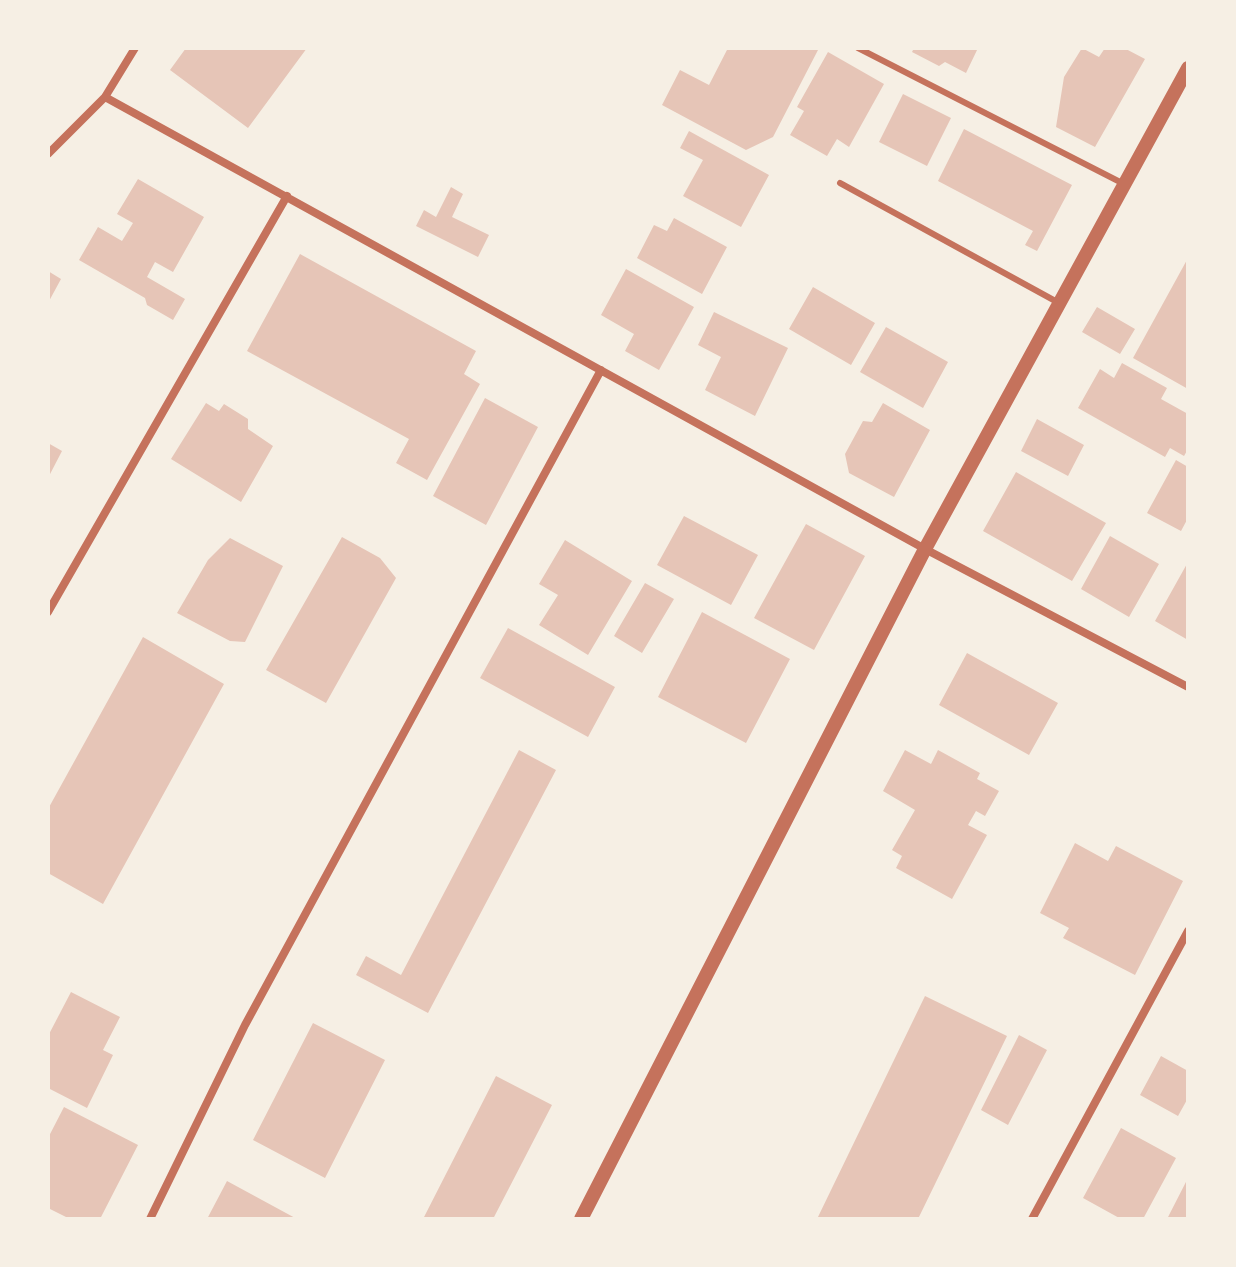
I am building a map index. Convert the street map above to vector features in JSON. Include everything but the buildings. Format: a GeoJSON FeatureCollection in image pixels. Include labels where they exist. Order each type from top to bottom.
{"type":"FeatureCollection","features":[{"type":"Feature","properties":{"kind":"street"},"geometry":{"type":"LineString","coordinates":[[48,154],[105,97],[135,48]]}},
{"type":"Feature","properties":{"kind":"street"},"geometry":{"type":"LineString","coordinates":[[581,1219],[925,549],[1188,68]]}},
{"type":"Feature","properties":{"kind":"street"},"geometry":{"type":"LineString","coordinates":[[105,97],[925,549],[1188,687]]}},
{"type":"Feature","properties":{"kind":"street"},"geometry":{"type":"LineString","coordinates":[[48,612],[287,196]]}},
{"type":"Feature","properties":{"kind":"street"},"geometry":{"type":"LineString","coordinates":[[150,1219],[245,1025],[601,370]]}},
{"type":"Feature","properties":{"kind":"street"},"geometry":{"type":"LineString","coordinates":[[1032,1219],[1188,931]]}},
{"type":"Feature","properties":{"kind":"lane"},"geometry":{"type":"LineString","coordinates":[[858,48],[1124,184]]}},
{"type":"Feature","properties":{"kind":"lane"},"geometry":{"type":"LineString","coordinates":[[840,183],[1059,303]]}}]}
